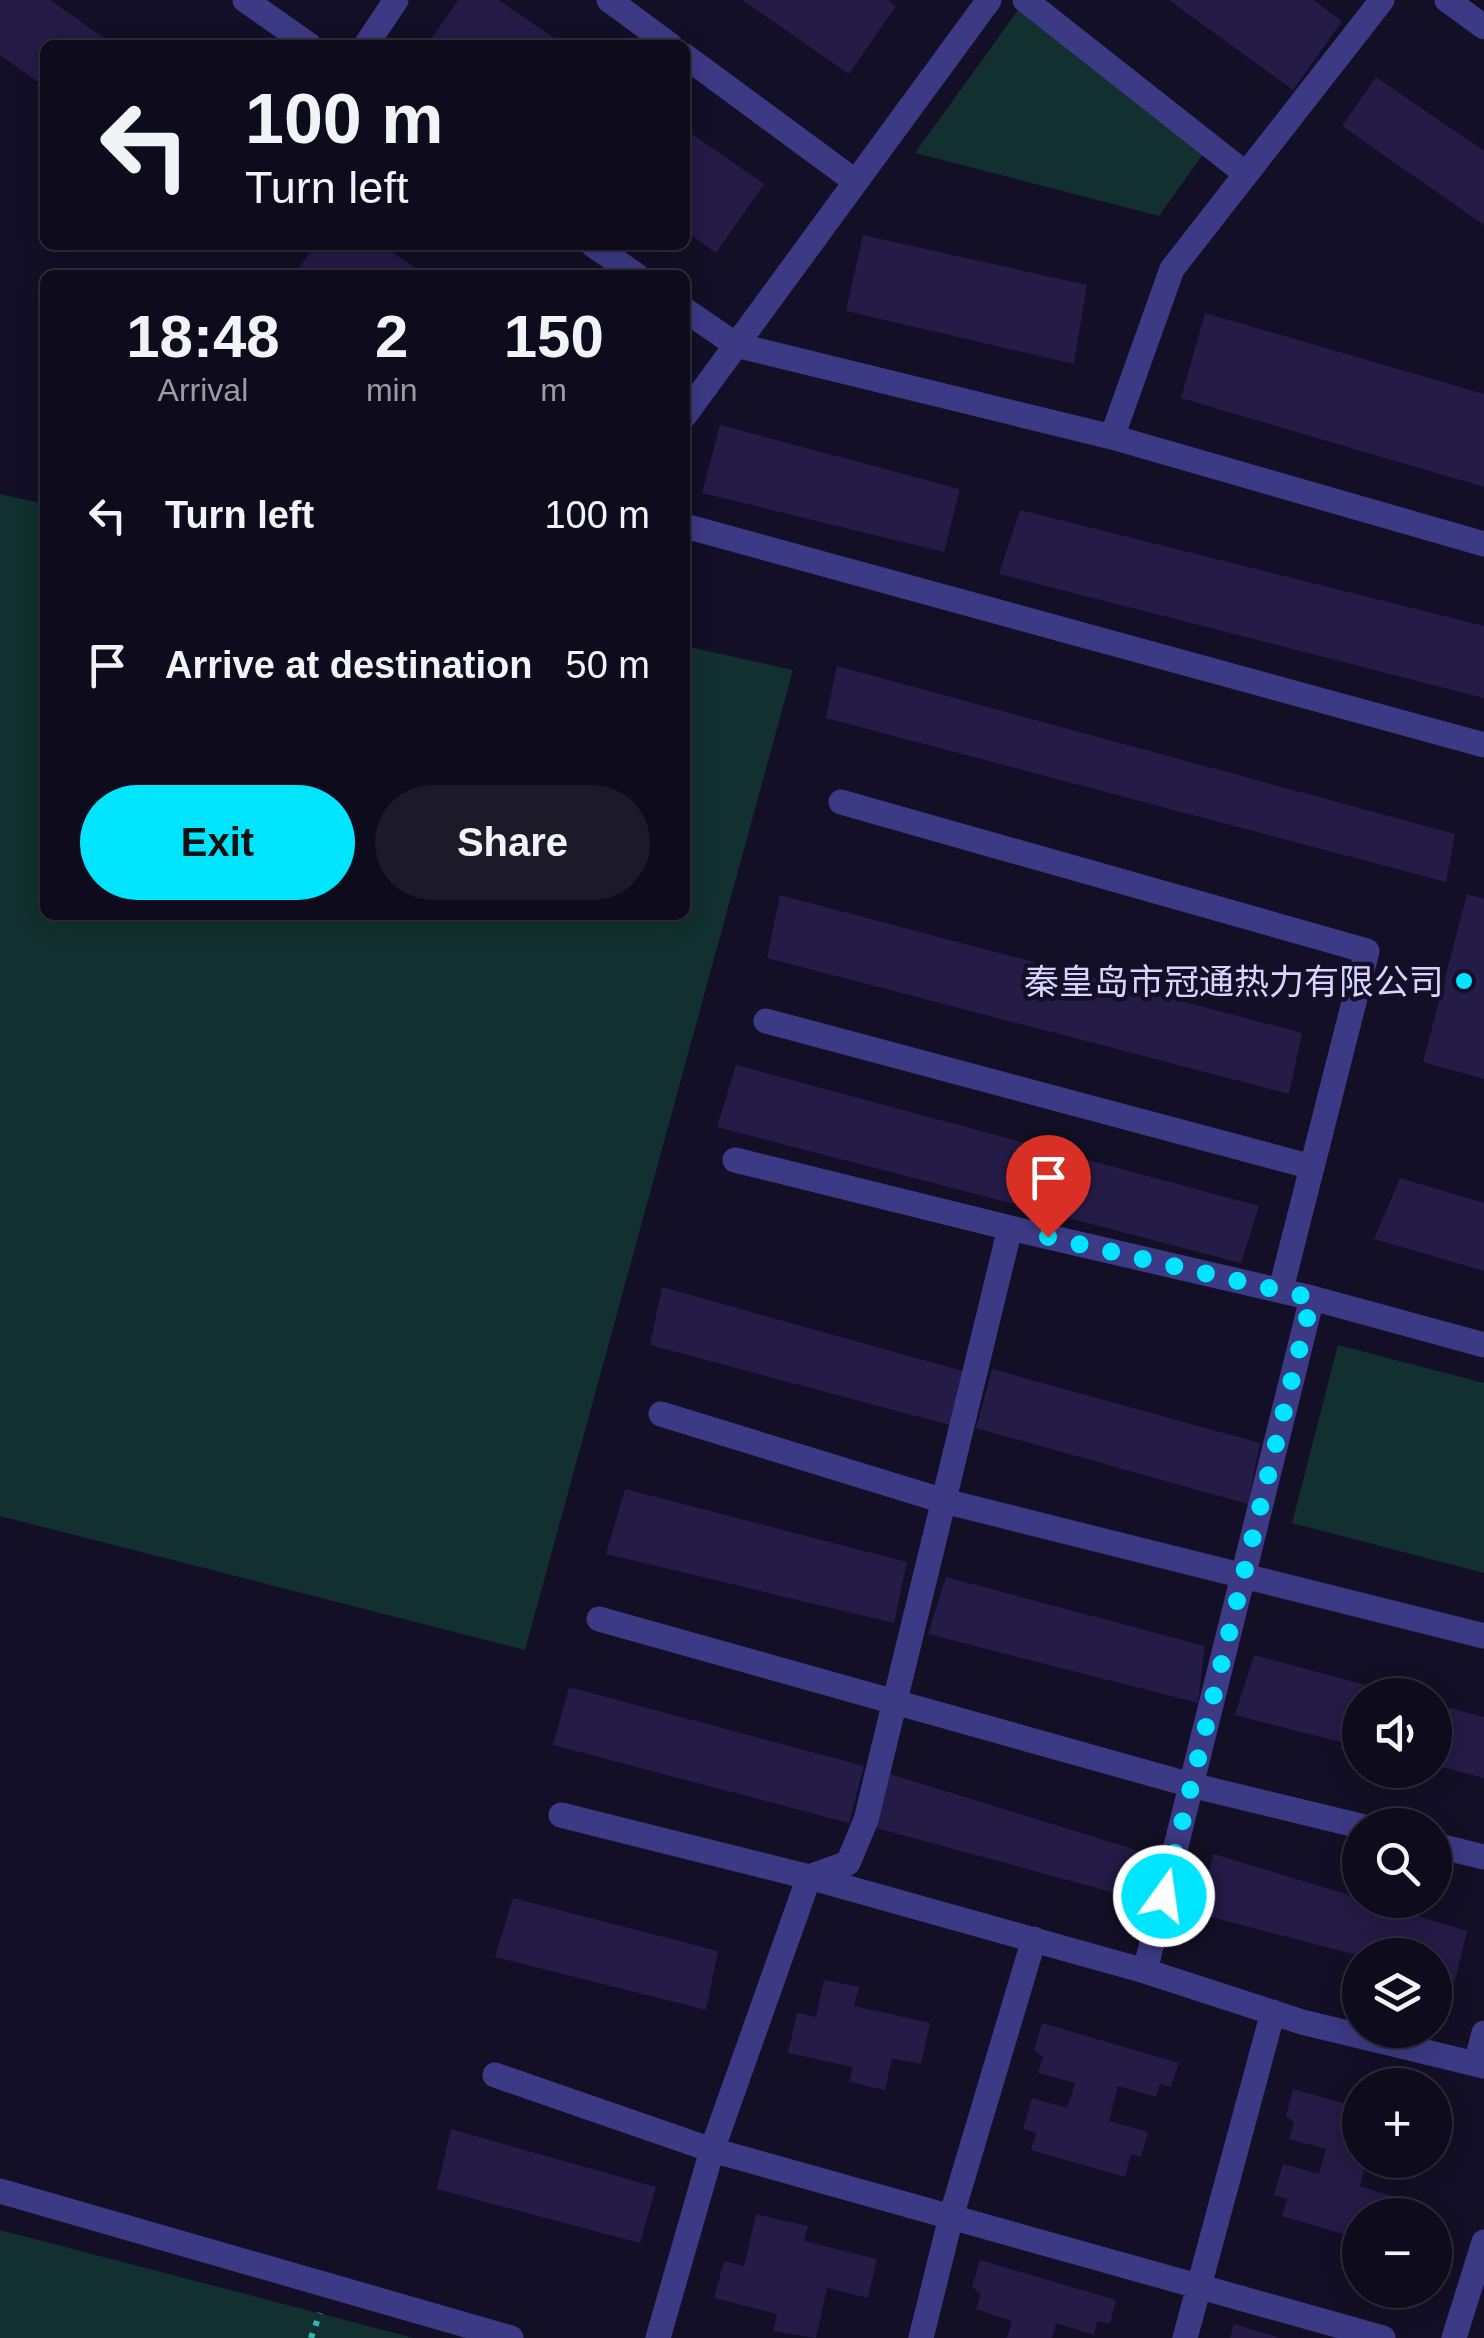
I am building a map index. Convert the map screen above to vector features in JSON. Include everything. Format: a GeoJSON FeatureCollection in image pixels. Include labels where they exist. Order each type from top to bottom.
{"type":"FeatureCollection","features":[{"type":"Feature","properties":{"kind":"street"},"geometry":{"type":"LineString","coordinates":[[245,0],[302,40]]}},
{"type":"Feature","properties":{"kind":"street"},"geometry":{"type":"LineString","coordinates":[[369,40],[396,0]]}},
{"type":"Feature","properties":{"kind":"street"},"geometry":{"type":"LineString","coordinates":[[609,0],[663,40]]}},
{"type":"Feature","properties":{"kind":"street"},"geometry":{"type":"LineString","coordinates":[[690,408],[989,0]]}},
{"type":"Feature","properties":{"kind":"street"},"geometry":{"type":"LineString","coordinates":[[1025,0],[1246,174]]}},
{"type":"Feature","properties":{"kind":"street"},"geometry":{"type":"LineString","coordinates":[[1112,437],[1172,269],[1382,0]]}},
{"type":"Feature","properties":{"kind":"street"},"geometry":{"type":"LineString","coordinates":[[1447,0],[1484,27]]}},
{"type":"Feature","properties":{"kind":"street"},"geometry":{"type":"LineString","coordinates":[[690,60],[856,182]]}},
{"type":"Feature","properties":{"kind":"street"},"geometry":{"type":"LineString","coordinates":[[600,250],[629,270]]}},
{"type":"Feature","properties":{"kind":"street"},"geometry":{"type":"LineString","coordinates":[[690,313],[736,345],[1112,437],[1484,544]]}},
{"type":"Feature","properties":{"kind":"street"},"geometry":{"type":"LineString","coordinates":[[690,527],[1484,746]]}},
{"type":"Feature","properties":{"kind":"street"},"geometry":{"type":"LineString","coordinates":[[841,802],[1367,951],[1281,1290]]}},
{"type":"Feature","properties":{"kind":"street"},"geometry":{"type":"LineString","coordinates":[[766,1021],[1312,1167]]}},
{"type":"Feature","properties":{"kind":"street"},"geometry":{"type":"LineString","coordinates":[[736,1160],[1281,1290],[1484,1344]]}},
{"type":"Feature","properties":{"kind":"street"},"geometry":{"type":"LineString","coordinates":[[809,1876],[848,1863],[866,1820],[1010,1228]]}},
{"type":"Feature","properties":{"kind":"street"},"geometry":{"type":"LineString","coordinates":[[1145,1971],[1312,1298]]}},
{"type":"Feature","properties":{"kind":"street"},"geometry":{"type":"LineString","coordinates":[[661,1414],[944,1501],[1484,1636]]}},
{"type":"Feature","properties":{"kind":"street"},"geometry":{"type":"LineString","coordinates":[[599,1620],[1192,1785],[1342,1822]]}},
{"type":"Feature","properties":{"kind":"street"},"geometry":{"type":"LineString","coordinates":[[561,1815],[809,1876],[1034,1938],[1273,2012],[1480,2065],[1484,2033]]}},
{"type":"Feature","properties":{"kind":"street"},"geometry":{"type":"LineString","coordinates":[[1452,1849],[1484,1857]]}},
{"type":"Feature","properties":{"kind":"street"},"geometry":{"type":"LineString","coordinates":[[658,2338],[712,2150],[809,1876]]}},
{"type":"Feature","properties":{"kind":"street"},"geometry":{"type":"LineString","coordinates":[[921,2338],[952,2217],[1034,1938]]}},
{"type":"Feature","properties":{"kind":"street"},"geometry":{"type":"LineString","coordinates":[[1185,2338],[1273,2012]]}},
{"type":"Feature","properties":{"kind":"street"},"geometry":{"type":"LineString","coordinates":[[494,2075],[712,2150],[1383,2338]]}},
{"type":"Feature","properties":{"kind":"street"},"geometry":{"type":"LineString","coordinates":[[0,2191],[511,2338]]}},
{"type":"Feature","properties":{"kind":"street"},"geometry":{"type":"LineString","coordinates":[[1454,2338],[1484,2242]]}},
{"type":"Feature","properties":{"kind":"green space"},"geometry":{"type":"Polygon","coordinates":[[[1018,10],[1203,154],[1159,216],[915,153],[1018,10]]]}},
{"type":"Feature","properties":{"kind":"green space"},"geometry":{"type":"Polygon","coordinates":[[[0,494],[40,503],[40,920],[690,920],[690,647],[793,670],[525,1650],[0,1516],[0,494]]]}},
{"type":"Feature","properties":{"kind":"green space"},"geometry":{"type":"Polygon","coordinates":[[[1338,1345],[1484,1383],[1484,1573],[1292,1523],[1338,1345]]]}},
{"type":"Feature","properties":{"kind":"green space"},"geometry":{"type":"Polygon","coordinates":[[[0,2230],[414,2338],[0,2338],[0,2230]]]}},
{"type":"Feature","properties":{"kind":"building"},"geometry":{"type":"Polygon","coordinates":[[[0,0],[50,0],[107,40],[40,40],[40,83],[0,55],[0,0]]]}},
{"type":"Feature","properties":{"kind":"building"},"geometry":{"type":"Polygon","coordinates":[[[458,0],[499,0],[557,40],[430,40],[458,0]]]}},
{"type":"Feature","properties":{"kind":"building"},"geometry":{"type":"Polygon","coordinates":[[[742,0],[888,0],[896,6],[849,74],[742,0]]]}},
{"type":"Feature","properties":{"kind":"building"},"geometry":{"type":"Polygon","coordinates":[[[1169,0],[1313,0],[1342,21],[1293,90],[1169,0]]]}},
{"type":"Feature","properties":{"kind":"building"},"geometry":{"type":"Polygon","coordinates":[[[1376,77],[1484,151],[1484,225],[1342,126],[1376,77]]]}},
{"type":"Feature","properties":{"kind":"building"},"geometry":{"type":"Polygon","coordinates":[[[690,132],[764,184],[716,253],[690,235],[690,132]]]}},
{"type":"Feature","properties":{"kind":"building"},"geometry":{"type":"Polygon","coordinates":[[[863,235],[1087,285],[1074,364],[846,311],[863,235]]]}},
{"type":"Feature","properties":{"kind":"building"},"geometry":{"type":"Polygon","coordinates":[[[312,250],[389,250],[418,270],[298,270],[312,250]]]}},
{"type":"Feature","properties":{"kind":"building"},"geometry":{"type":"Polygon","coordinates":[[[1205,313],[1484,394],[1484,487],[1181,398],[1205,313]]]}},
{"type":"Feature","properties":{"kind":"building"},"geometry":{"type":"Polygon","coordinates":[[[720,425],[960,489],[944,552],[702,493],[720,425]]]}},
{"type":"Feature","properties":{"kind":"building"},"geometry":{"type":"Polygon","coordinates":[[[1020,510],[1484,626],[1484,698],[999,574],[1020,510]]]}},
{"type":"Feature","properties":{"kind":"building"},"geometry":{"type":"Polygon","coordinates":[[[837,666],[1455,834],[1446,882],[826,718],[837,666]]]}},
{"type":"Feature","properties":{"kind":"building","name":"秦皇岛市冠通热力有限公司"},"geometry":{"type":"Polygon","coordinates":[[[1467,894],[1484,899],[1484,1079],[1423,1062],[1467,894]]]}},
{"type":"Feature","properties":{"kind":"building"},"geometry":{"type":"Polygon","coordinates":[[[780,895],[1302,1033],[1289,1094],[767,958],[780,895]]]}},
{"type":"Feature","properties":{"kind":"building"},"geometry":{"type":"Polygon","coordinates":[[[736,1065],[1259,1206],[1241,1263],[717,1127],[736,1065]]]}},
{"type":"Feature","properties":{"kind":"building"},"geometry":{"type":"Polygon","coordinates":[[[1400,1178],[1484,1203],[1484,1271],[1374,1239],[1400,1178]]]}},
{"type":"Feature","properties":{"kind":"building"},"geometry":{"type":"Polygon","coordinates":[[[662,1287],[963,1371],[953,1426],[650,1345],[662,1287]]]}},
{"type":"Feature","properties":{"kind":"building"},"geometry":{"type":"Polygon","coordinates":[[[992,1369],[1260,1443],[1248,1504],[976,1428],[992,1369]]]}},
{"type":"Feature","properties":{"kind":"building"},"geometry":{"type":"Polygon","coordinates":[[[625,1489],[907,1562],[894,1623],[606,1554],[625,1489]]]}},
{"type":"Feature","properties":{"kind":"building"},"geometry":{"type":"Polygon","coordinates":[[[946,1577],[1205,1646],[1198,1703],[928,1634],[946,1577]]]}},
{"type":"Feature","properties":{"kind":"building"},"geometry":{"type":"Polygon","coordinates":[[[1254,1655],[1342,1679],[1342,1742],[1235,1715],[1254,1655]]]}},
{"type":"Feature","properties":{"kind":"building"},"geometry":{"type":"Polygon","coordinates":[[[569,1687],[864,1766],[849,1823],[553,1745],[569,1687]]]}},
{"type":"Feature","properties":{"kind":"building"},"geometry":{"type":"Polygon","coordinates":[[[1452,1709],[1484,1717],[1484,1778],[1452,1770],[1452,1709]]]}},
{"type":"Feature","properties":{"kind":"building"},"geometry":{"type":"Polygon","coordinates":[[[887,1773],[1146,1853],[1137,1899],[869,1826],[887,1773]]]}},
{"type":"Feature","properties":{"kind":"building"},"geometry":{"type":"Polygon","coordinates":[[[1214,1854],[1342,1893],[1342,1918],[1424,1918],[1467,1931],[1455,1981],[1452,1938],[1342,1938],[1342,1951],[1196,1913],[1214,1854]]]}},
{"type":"Feature","properties":{"kind":"building"},"geometry":{"type":"Polygon","coordinates":[[[513,1898],[718,1951],[706,2010],[495,1957],[513,1898]]]}},
{"type":"Feature","properties":{"kind":"building"},"geometry":{"type":"Polygon","coordinates":[[[824,1980],[859,1987],[854,2006],[930,2023],[921,2064],[892,2058],[885,2090],[849,2082],[853,2067],[788,2053],[797,2013],[816,2017],[824,1980]]]}},
{"type":"Feature","properties":{"kind":"building"},"geometry":{"type":"Polygon","coordinates":[[[1042,2023],[1179,2063],[1171,2087],[1160,2084],[1156,2097],[1118,2086],[1109,2121],[1148,2132],[1141,2157],[1131,2154],[1125,2177],[1031,2150],[1036,2133],[1023,2129],[1032,2098],[1067,2108],[1075,2083],[1038,2073],[1043,2057],[1034,2050],[1042,2023]]]}},
{"type":"Feature","properties":{"kind":"building"},"geometry":{"type":"Polygon","coordinates":[[[1293,2089],[1342,2103],[1342,2178],[1362,2178],[1360,2186],[1399,2198],[1342,2198],[1342,2234],[1282,2216],[1287,2199],[1274,2195],[1283,2164],[1319,2174],[1326,2149],[1289,2139],[1294,2123],[1286,2116],[1293,2089]]]}},
{"type":"Feature","properties":{"kind":"building"},"geometry":{"type":"Polygon","coordinates":[[[451,2129],[656,2187],[640,2243],[437,2189],[451,2129]]]}},
{"type":"Feature","properties":{"kind":"building"},"geometry":{"type":"Polygon","coordinates":[[[756,2214],[808,2226],[804,2241],[877,2259],[868,2298],[827,2288],[816,2338],[773,2331],[777,2314],[714,2298],[724,2261],[744,2266],[756,2214]]]}},
{"type":"Feature","properties":{"kind":"building"},"geometry":{"type":"Polygon","coordinates":[[[980,2260],[1116,2300],[1110,2324],[1097,2321],[1094,2335],[1056,2323],[1052,2338],[1007,2338],[1012,2321],[976,2309],[981,2294],[972,2287],[980,2260]]]}},
{"type":"Feature","properties":{"kind":"building"},"geometry":{"type":"Polygon","coordinates":[[[1234,2324],[1277,2337],[1277,2338],[1230,2338],[1234,2324]]]}},
{"type":"Feature","properties":{"kind":"place","name":"秦皇岛市冠通热力有限公司"},"geometry":{"type":"Point","coordinates":[1464,981]}},
{"type":"Feature","properties":{"kind":"route"},"geometry":{"type":"LineString","coordinates":[[1048,1237],[1312,1298],[1164,1896]]}}]}
